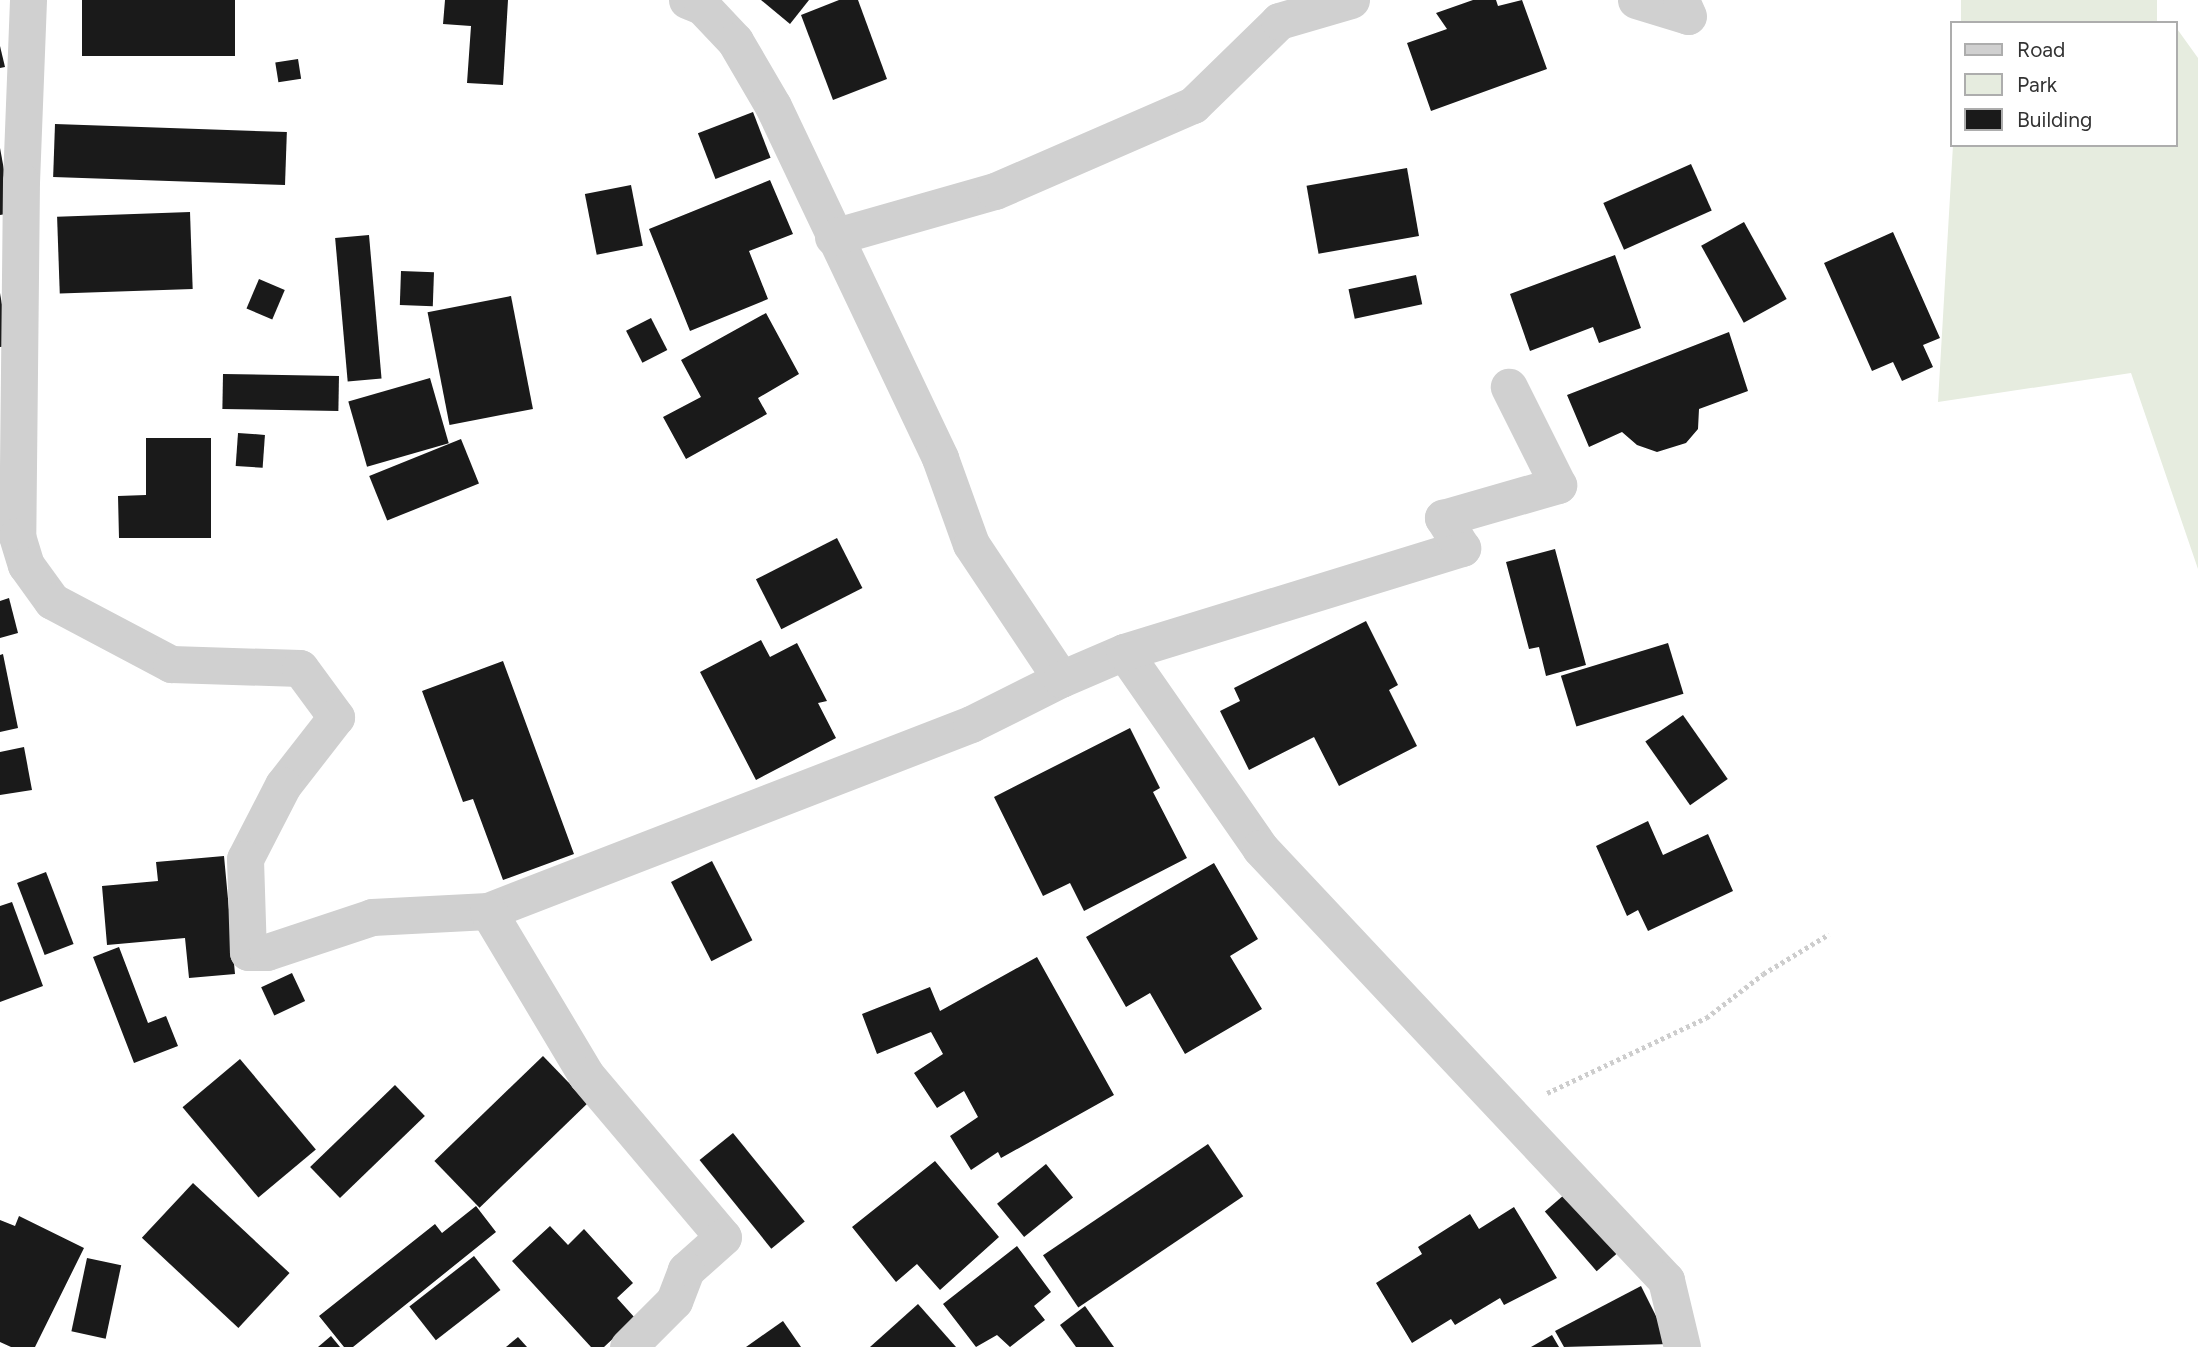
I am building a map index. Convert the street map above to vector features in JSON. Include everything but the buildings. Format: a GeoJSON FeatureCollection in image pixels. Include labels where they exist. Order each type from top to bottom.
{"type":"FeatureCollection","features":[{"type":"Feature","properties":{"kind":"street"},"geometry":{"type":"LineString","coordinates":[[28,0],[21,181],[17,536],[26,565],[52,601],[171,664],[300,668],[336,717],[284,785],[245,859],[248,952],[267,952],[372,917],[488,911],[971,724],[1061,679],[1124,652],[1462,548],[1443,518],[1558,485],[1509,387]]}},
{"type":"Feature","properties":{"kind":"street"},"geometry":{"type":"LineString","coordinates":[[687,0],[702,6],[735,41],[773,106],[940,458],[971,544],[1061,679]]}},
{"type":"Feature","properties":{"kind":"street"},"geometry":{"type":"LineString","coordinates":[[833,237],[995,191],[1193,105],[1279,21],[1351,0]]}},
{"type":"Feature","properties":{"kind":"street"},"geometry":{"type":"LineString","coordinates":[[1636,0],[1688,16],[1681,0]]}},
{"type":"Feature","properties":{"kind":"street"},"geometry":{"type":"LineString","coordinates":[[1124,652],[1260,848],[1666,1280],[1682,1347]]}},
{"type":"Feature","properties":{"kind":"street"},"geometry":{"type":"LineString","coordinates":[[488,911],[586,1075],[723,1237],[686,1270],[674,1301],[628,1347]]}},
{"type":"Feature","properties":{"kind":"path"},"geometry":{"type":"LineString","coordinates":[[1510,1114],[1706,1017],[1763,974],[1829,934]]}},
{"type":"Feature","properties":{"kind":"green space"},"geometry":{"type":"Polygon","coordinates":[[[1961,0],[2157,0],[2157,21],[1961,21],[1961,0]]]}},
{"type":"Feature","properties":{"kind":"green space"},"geometry":{"type":"Polygon","coordinates":[[[2177,29],[2198,58],[2198,569],[2131,373],[1938,402],[1953,147],[2177,147],[2177,29]]]}}]}
